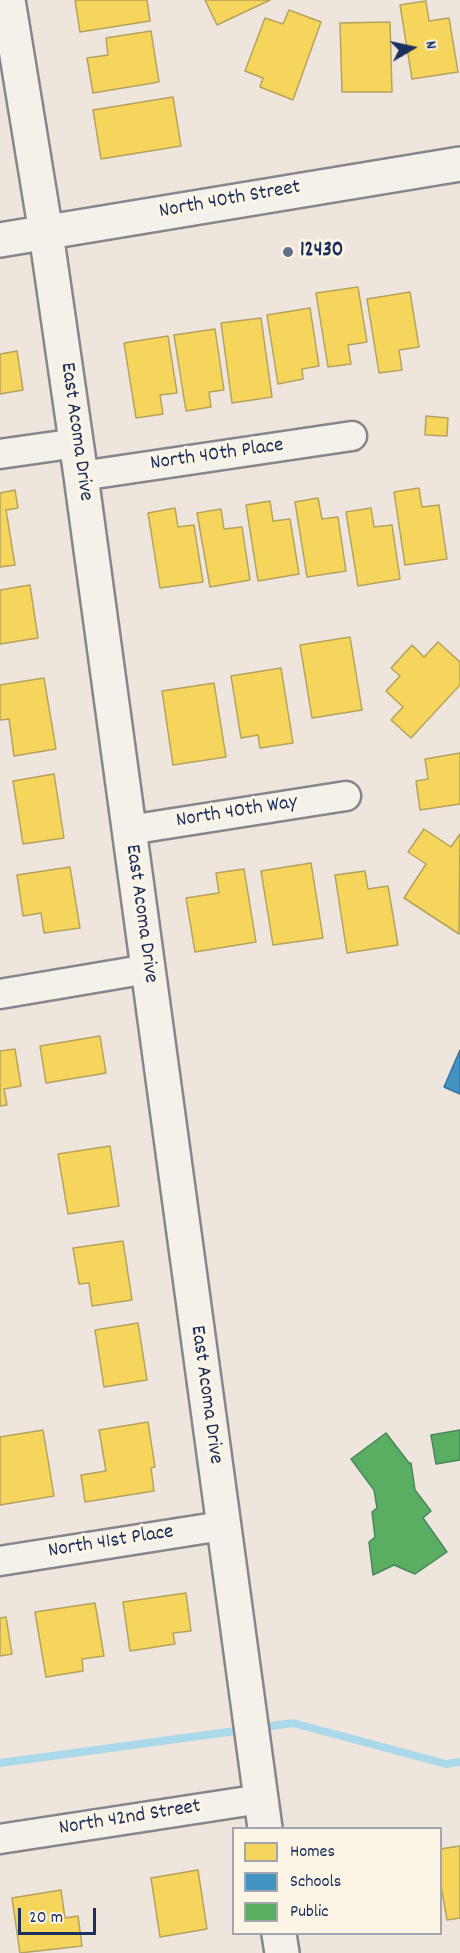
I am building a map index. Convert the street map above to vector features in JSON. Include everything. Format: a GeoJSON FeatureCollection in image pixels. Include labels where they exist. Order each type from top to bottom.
{"type":"FeatureCollection","features":[{"type":"Feature","properties":{"kind":"street","name":"East Acoma Drive"},"geometry":{"type":"LineString","coordinates":[[6,10],[46,233],[81,476],[261,1800]]}},
{"type":"Feature","properties":{"kind":"street","name":"North 40th Street"},"geometry":{"type":"LineString","coordinates":[[0,240],[460,164]]}},
{"type":"Feature","properties":{"kind":"street","name":"North 40th Place"},"geometry":{"type":"LineString","coordinates":[[81,476],[352,436]]}},
{"type":"Feature","properties":{"kind":"street"},"geometry":{"type":"LineString","coordinates":[[0,454],[76,443]]}},
{"type":"Feature","properties":{"kind":"street","name":"North 40th Way"},"geometry":{"type":"LineString","coordinates":[[129,830],[346,796]]}},
{"type":"Feature","properties":{"kind":"street"},"geometry":{"type":"LineString","coordinates":[[0,994],[147,969]]}},
{"type":"Feature","properties":{"kind":"street","name":"North 41st Place"},"geometry":{"type":"LineString","coordinates":[[0,1561],[222,1526]]}},
{"type":"Feature","properties":{"kind":"street","name":"North 42nd Street"},"geometry":{"type":"LineString","coordinates":[[0,1839],[261,1800]]}},
{"type":"Feature","properties":{"kind":"street"},"geometry":{"type":"LineString","coordinates":[[279,1935],[282,1953]]}},
{"type":"Feature","properties":{"kind":"building: Homes"},"geometry":{"type":"Polygon","coordinates":[[[75,0],[147,0],[150,21],[80,32],[75,0]]]}},
{"type":"Feature","properties":{"kind":"building: Homes"},"geometry":{"type":"Polygon","coordinates":[[[205,0],[270,0],[217,25],[205,0]]]}},
{"type":"Feature","properties":{"kind":"building: Homes"},"geometry":{"type":"Polygon","coordinates":[[[426,1],[429,21],[449,18],[458,72],[412,79],[400,5],[426,1]]]}},
{"type":"Feature","properties":{"kind":"building: Homes"},"geometry":{"type":"Polygon","coordinates":[[[289,10],[321,22],[293,100],[260,87],[263,78],[245,71],[265,18],[283,24],[289,10]]]}},
{"type":"Feature","properties":{"kind":"building: Homes"},"geometry":{"type":"Polygon","coordinates":[[[390,22],[392,92],[342,92],[340,23],[390,22]]]}},
{"type":"Feature","properties":{"kind":"building: Homes"},"geometry":{"type":"Polygon","coordinates":[[[151,31],[159,82],[93,93],[87,58],[108,55],[106,38],[151,31]]]}},
{"type":"Feature","properties":{"kind":"building: Homes"},"geometry":{"type":"Polygon","coordinates":[[[173,97],[181,146],[101,159],[93,110],[173,97]]]}},
{"type":"Feature","properties":{"kind":"building: Homes"},"geometry":{"type":"Polygon","coordinates":[[[358,287],[367,342],[348,345],[351,364],[328,367],[316,293],[358,287]]]}},
{"type":"Feature","properties":{"kind":"building: Homes"},"geometry":{"type":"Polygon","coordinates":[[[410,292],[419,347],[399,350],[402,370],[379,373],[367,299],[410,292]]]}},
{"type":"Feature","properties":{"kind":"building: Homes"},"geometry":{"type":"Polygon","coordinates":[[[310,308],[319,366],[302,369],[303,379],[278,384],[267,315],[310,308]]]}},
{"type":"Feature","properties":{"kind":"building: Homes"},"geometry":{"type":"Polygon","coordinates":[[[261,318],[272,397],[232,403],[221,323],[261,318]]]}},
{"type":"Feature","properties":{"kind":"building: Homes"},"geometry":{"type":"Polygon","coordinates":[[[215,329],[224,390],[209,392],[211,407],[186,411],[174,335],[215,329]]]}},
{"type":"Feature","properties":{"kind":"building: Homes"},"geometry":{"type":"Polygon","coordinates":[[[168,336],[177,393],[160,395],[163,414],[136,418],[124,343],[168,336]]]}},
{"type":"Feature","properties":{"kind":"building: Homes"},"geometry":{"type":"Polygon","coordinates":[[[17,351],[23,390],[0,394],[0,354],[17,351]]]}},
{"type":"Feature","properties":{"kind":"building: Homes"},"geometry":{"type":"Polygon","coordinates":[[[426,416],[448,418],[447,436],[425,435],[426,416]]]}},
{"type":"Feature","properties":{"kind":"building: Homes"},"geometry":{"type":"Polygon","coordinates":[[[419,488],[422,507],[439,505],[447,559],[405,565],[394,492],[419,488]]]}},
{"type":"Feature","properties":{"kind":"building: Homes"},"geometry":{"type":"Polygon","coordinates":[[[15,490],[18,508],[6,510],[15,565],[0,567],[0,493],[15,490]]]}},
{"type":"Feature","properties":{"kind":"building: Homes"},"geometry":{"type":"Polygon","coordinates":[[[318,498],[322,519],[338,517],[346,571],[307,577],[295,502],[318,498]]]}},
{"type":"Feature","properties":{"kind":"building: Homes"},"geometry":{"type":"Polygon","coordinates":[[[270,501],[273,521],[290,519],[299,574],[258,581],[246,505],[270,501]]]}},
{"type":"Feature","properties":{"kind":"building: Homes"},"geometry":{"type":"Polygon","coordinates":[[[175,508],[178,527],[194,525],[203,582],[160,588],[148,513],[175,508]]]}},
{"type":"Feature","properties":{"kind":"building: Homes"},"geometry":{"type":"Polygon","coordinates":[[[371,508],[374,527],[392,525],[400,579],[358,586],[346,512],[371,508]]]}},
{"type":"Feature","properties":{"kind":"building: Homes"},"geometry":{"type":"Polygon","coordinates":[[[221,509],[224,529],[242,527],[250,580],[210,587],[197,513],[221,509]]]}},
{"type":"Feature","properties":{"kind":"building: Homes"},"geometry":{"type":"Polygon","coordinates":[[[30,585],[38,638],[0,644],[0,590],[30,585]]]}},
{"type":"Feature","properties":{"kind":"building: Homes"},"geometry":{"type":"Polygon","coordinates":[[[350,637],[362,710],[312,718],[300,645],[350,637]]]}},
{"type":"Feature","properties":{"kind":"building: Homes"},"geometry":{"type":"Polygon","coordinates":[[[438,642],[460,662],[460,685],[411,738],[391,720],[403,707],[386,691],[400,676],[391,668],[412,645],[424,657],[438,642]]]}},
{"type":"Feature","properties":{"kind":"building: Homes"},"geometry":{"type":"Polygon","coordinates":[[[281,668],[293,743],[260,748],[258,735],[241,738],[231,676],[281,668]]]}},
{"type":"Feature","properties":{"kind":"building: Homes"},"geometry":{"type":"Polygon","coordinates":[[[44,678],[56,749],[14,756],[9,719],[0,720],[0,685],[44,678]]]}},
{"type":"Feature","properties":{"kind":"building: Homes"},"geometry":{"type":"Polygon","coordinates":[[[214,683],[226,757],[173,765],[162,691],[214,683]]]}},
{"type":"Feature","properties":{"kind":"building: Homes"},"geometry":{"type":"Polygon","coordinates":[[[460,753],[460,804],[420,810],[416,781],[428,779],[425,759],[460,753]]]}},
{"type":"Feature","properties":{"kind":"building: Homes"},"geometry":{"type":"Polygon","coordinates":[[[54,774],[64,838],[23,844],[13,781],[54,774]]]}},
{"type":"Feature","properties":{"kind":"building: Homes"},"geometry":{"type":"Polygon","coordinates":[[[424,829],[451,847],[460,834],[459,934],[404,898],[426,864],[408,852],[424,829]]]}},
{"type":"Feature","properties":{"kind":"building: Homes"},"geometry":{"type":"Polygon","coordinates":[[[311,863],[323,938],[273,945],[261,871],[311,863]]]}},
{"type":"Feature","properties":{"kind":"building: Homes"},"geometry":{"type":"Polygon","coordinates":[[[70,867],[80,928],[44,933],[41,913],[23,916],[17,875],[70,867]]]}},
{"type":"Feature","properties":{"kind":"building: Homes"},"geometry":{"type":"Polygon","coordinates":[[[244,869],[256,942],[195,952],[186,898],[219,893],[216,873],[244,869]]]}},
{"type":"Feature","properties":{"kind":"building: Homes"},"geometry":{"type":"Polygon","coordinates":[[[365,871],[368,889],[388,886],[398,945],[347,953],[335,875],[365,871]]]}},
{"type":"Feature","properties":{"kind":"building: Homes"},"geometry":{"type":"Polygon","coordinates":[[[100,1036],[106,1073],[46,1083],[40,1046],[100,1036]]]}},
{"type":"Feature","properties":{"kind":"building: Homes"},"geometry":{"type":"Polygon","coordinates":[[[15,1049],[21,1086],[4,1089],[7,1105],[0,1106],[0,1051],[15,1049]]]}},
{"type":"Feature","properties":{"kind":"building: Homes"},"geometry":{"type":"Polygon","coordinates":[[[110,1146],[119,1206],[68,1214],[58,1154],[110,1146]]]}},
{"type":"Feature","properties":{"kind":"building: Homes"},"geometry":{"type":"Polygon","coordinates":[[[123,1241],[132,1300],[92,1306],[89,1283],[79,1284],[73,1248],[123,1241]]]}},
{"type":"Feature","properties":{"kind":"building: Homes"},"geometry":{"type":"Polygon","coordinates":[[[138,1323],[147,1380],[104,1387],[95,1330],[138,1323]]]}},
{"type":"Feature","properties":{"kind":"building: Homes"},"geometry":{"type":"Polygon","coordinates":[[[148,1422],[155,1467],[151,1468],[154,1491],[85,1502],[81,1475],[106,1471],[99,1430],[148,1422]]]}},
{"type":"Feature","properties":{"kind":"building: Homes"},"geometry":{"type":"Polygon","coordinates":[[[43,1430],[54,1496],[0,1505],[0,1437],[43,1430]]]}},
{"type":"Feature","properties":{"kind":"building: Homes"},"geometry":{"type":"Polygon","coordinates":[[[186,1593],[191,1631],[173,1633],[175,1644],[130,1651],[123,1602],[186,1593]]]}},
{"type":"Feature","properties":{"kind":"building: Homes"},"geometry":{"type":"Polygon","coordinates":[[[95,1603],[104,1656],[82,1659],[83,1671],[46,1677],[35,1612],[95,1603]]]}},
{"type":"Feature","properties":{"kind":"building: Homes"},"geometry":{"type":"Polygon","coordinates":[[[6,1617],[12,1654],[0,1656],[0,1618],[6,1617]]]}},
{"type":"Feature","properties":{"kind":"building: Homes"},"geometry":{"type":"Polygon","coordinates":[[[460,1846],[460,1918],[447,1920],[442,1891],[442,1849],[460,1846]]]}},
{"type":"Feature","properties":{"kind":"building: Homes"},"geometry":{"type":"Polygon","coordinates":[[[198,1870],[207,1929],[160,1937],[151,1878],[198,1870]]]}},
{"type":"Feature","properties":{"kind":"building: Homes"},"geometry":{"type":"Polygon","coordinates":[[[61,1890],[65,1918],[78,1916],[82,1946],[20,1953],[12,1898],[61,1890]]]}},
{"type":"Feature","properties":{"kind":"building: Schools"},"geometry":{"type":"Polygon","coordinates":[[[460,1050],[460,1094],[444,1087],[460,1050]]]}},
{"type":"Feature","properties":{"kind":"building: Public"},"geometry":{"type":"Polygon","coordinates":[[[460,1430],[460,1460],[436,1464],[431,1435],[460,1430]]]}},
{"type":"Feature","properties":{"kind":"building: Public"},"geometry":{"type":"Polygon","coordinates":[[[386,1433],[411,1463],[415,1490],[431,1511],[423,1518],[447,1552],[415,1574],[394,1565],[373,1575],[369,1542],[375,1537],[372,1512],[377,1508],[374,1490],[351,1459],[386,1433]]]}},
{"type":"Feature","properties":{"kind":"waterway"},"geometry":{"type":"LineString","coordinates":[[257,1728],[293,1723],[446,1764],[460,1762]]}},
{"type":"Feature","properties":{"kind":"waterway"},"geometry":{"type":"LineString","coordinates":[[0,1763],[243,1730]]}},
{"type":"Feature","properties":{"kind":"place","name":"12430"},"geometry":{"type":"Point","coordinates":[288,252]}}]}
